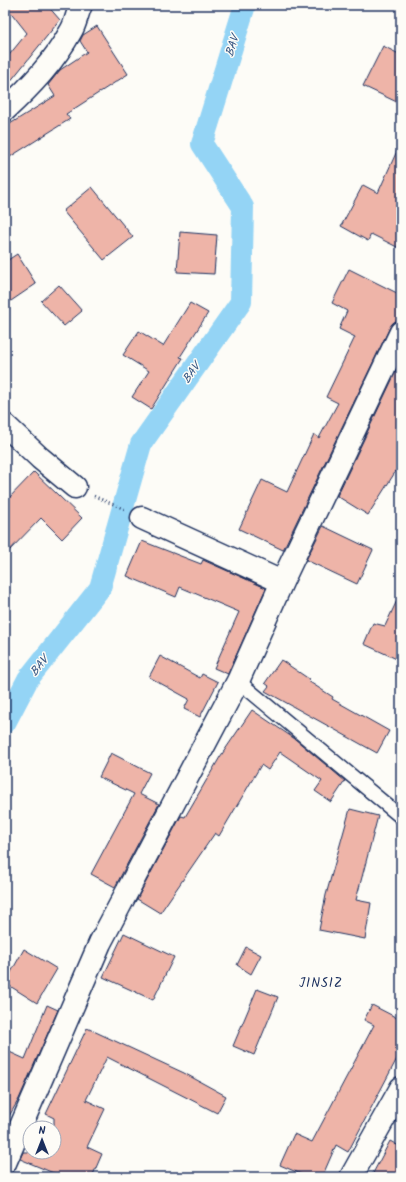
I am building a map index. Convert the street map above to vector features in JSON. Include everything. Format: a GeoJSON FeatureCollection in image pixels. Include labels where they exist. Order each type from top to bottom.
{"type":"FeatureCollection","features":[{"type":"Feature","properties":{"kind":"street"},"geometry":{"type":"LineString","coordinates":[[5,110],[41,75],[57,55],[72,29],[81,5]]}},
{"type":"Feature","properties":{"kind":"street"},"geometry":{"type":"LineString","coordinates":[[5,1163],[100,944],[238,681],[282,582],[401,332]]}},
{"type":"Feature","properties":{"kind":"street"},"geometry":{"type":"LineString","coordinates":[[5,425],[40,458],[75,487]]}},
{"type":"Feature","properties":{"kind":"street"},"geometry":{"type":"LineString","coordinates":[[142,518],[282,582]]}},
{"type":"Feature","properties":{"kind":"street"},"geometry":{"type":"LineString","coordinates":[[351,1177],[401,1088]]}},
{"type":"Feature","properties":{"kind":"lane"},"geometry":{"type":"LineString","coordinates":[[238,681],[401,817]]}},
{"type":"Feature","properties":{"kind":"path"},"geometry":{"type":"LineString","coordinates":[[75,487],[142,518]]}},
{"type":"Feature","properties":{"kind":"building"},"geometry":{"type":"Polygon","coordinates":[[[5,5],[47,5],[60,20],[5,88],[5,60],[27,33],[5,5]]]}},
{"type":"Feature","properties":{"kind":"building"},"geometry":{"type":"Polygon","coordinates":[[[97,26],[128,74],[66,114],[70,119],[5,160],[5,127],[55,96],[48,85],[60,70],[87,52],[80,41],[83,35],[97,26]]]}},
{"type":"Feature","properties":{"kind":"building"},"geometry":{"type":"Polygon","coordinates":[[[383,46],[401,55],[401,104],[363,86],[383,46]]]}},
{"type":"Feature","properties":{"kind":"building"},"geometry":{"type":"Polygon","coordinates":[[[401,142],[401,249],[371,234],[368,241],[341,226],[363,185],[378,193],[401,142]]]}},
{"type":"Feature","properties":{"kind":"building"},"geometry":{"type":"Polygon","coordinates":[[[92,187],[133,237],[104,260],[63,211],[92,187]]]}},
{"type":"Feature","properties":{"kind":"building"},"geometry":{"type":"Polygon","coordinates":[[[180,232],[217,235],[214,274],[177,272],[180,232]]]}},
{"type":"Feature","properties":{"kind":"building"},"geometry":{"type":"Polygon","coordinates":[[[17,254],[36,284],[5,305],[5,262],[17,254]]]}},
{"type":"Feature","properties":{"kind":"building"},"geometry":{"type":"Polygon","coordinates":[[[349,269],[401,295],[401,320],[394,322],[390,327],[283,550],[239,529],[262,480],[287,492],[314,434],[319,438],[338,403],[326,397],[355,337],[339,329],[347,311],[332,303],[349,269]]]}},
{"type":"Feature","properties":{"kind":"building"},"geometry":{"type":"Polygon","coordinates":[[[59,285],[82,311],[64,326],[41,301],[59,285]]]}},
{"type":"Feature","properties":{"kind":"building"},"geometry":{"type":"Polygon","coordinates":[[[190,303],[208,313],[180,357],[183,358],[151,409],[132,397],[149,371],[123,355],[139,331],[163,346],[190,303]]]}},
{"type":"Feature","properties":{"kind":"building"},"geometry":{"type":"Polygon","coordinates":[[[401,361],[401,463],[368,515],[337,496],[401,361]]]}},
{"type":"Feature","properties":{"kind":"building"},"geometry":{"type":"Polygon","coordinates":[[[34,472],[82,518],[62,539],[41,518],[5,555],[5,502],[34,472]]]}},
{"type":"Feature","properties":{"kind":"building"},"geometry":{"type":"Polygon","coordinates":[[[323,526],[373,550],[357,584],[306,560],[323,526]]]}},
{"type":"Feature","properties":{"kind":"building"},"geometry":{"type":"Polygon","coordinates":[[[142,541],[201,564],[203,560],[266,588],[228,674],[214,668],[239,612],[180,587],[176,597],[127,576],[142,541]]]}},
{"type":"Feature","properties":{"kind":"building"},"geometry":{"type":"Polygon","coordinates":[[[401,592],[401,661],[364,644],[373,623],[385,626],[401,592]]]}},
{"type":"Feature","properties":{"kind":"building"},"geometry":{"type":"Polygon","coordinates":[[[160,656],[200,678],[202,674],[218,682],[200,717],[184,709],[189,699],[149,677],[160,656]]]}},
{"type":"Feature","properties":{"kind":"building"},"geometry":{"type":"Polygon","coordinates":[[[281,660],[309,679],[308,681],[333,697],[332,699],[389,731],[377,753],[265,691],[269,686],[265,683],[281,660]]]}},
{"type":"Feature","properties":{"kind":"building"},"geometry":{"type":"Polygon","coordinates":[[[252,710],[295,739],[345,781],[331,802],[315,791],[322,781],[280,752],[268,770],[261,765],[219,836],[215,833],[160,913],[137,899],[181,816],[185,817],[220,757],[252,710]]]}},
{"type":"Feature","properties":{"kind":"building"},"geometry":{"type":"Polygon","coordinates":[[[111,753],[150,773],[139,794],[159,804],[115,887],[91,874],[134,794],[99,777],[111,753]]]}},
{"type":"Feature","properties":{"kind":"building"},"geometry":{"type":"Polygon","coordinates":[[[350,809],[378,816],[356,900],[371,903],[365,939],[319,930],[326,895],[350,809]]]}},
{"type":"Feature","properties":{"kind":"building"},"geometry":{"type":"Polygon","coordinates":[[[124,933],[174,957],[153,1000],[103,977],[124,933]]]}},
{"type":"Feature","properties":{"kind":"building"},"geometry":{"type":"Polygon","coordinates":[[[246,947],[261,955],[251,974],[237,965],[246,947]]]}},
{"type":"Feature","properties":{"kind":"building"},"geometry":{"type":"Polygon","coordinates":[[[24,949],[57,969],[37,1003],[5,983],[24,949]]]}},
{"type":"Feature","properties":{"kind":"building"},"geometry":{"type":"Polygon","coordinates":[[[257,989],[278,997],[254,1055],[233,1046],[257,989]]]}},
{"type":"Feature","properties":{"kind":"building"},"geometry":{"type":"Polygon","coordinates":[[[47,1005],[58,1010],[19,1099],[5,1123],[5,1050],[25,1059],[47,1005]]]}},
{"type":"Feature","properties":{"kind":"building"},"geometry":{"type":"Polygon","coordinates":[[[372,1005],[401,1020],[401,1051],[348,1152],[336,1145],[322,1177],[308,1177],[280,1165],[294,1134],[312,1142],[374,1025],[364,1020],[372,1005]]]}},
{"type":"Feature","properties":{"kind":"building"},"geometry":{"type":"Polygon","coordinates":[[[87,1028],[184,1073],[226,1096],[217,1113],[107,1057],[86,1100],[105,1109],[87,1147],[102,1154],[92,1177],[63,1177],[22,1160],[62,1160],[62,1120],[54,1120],[54,1118],[46,1114],[87,1028]]]}},
{"type":"Feature","properties":{"kind":"building"},"geometry":{"type":"Polygon","coordinates":[[[390,1141],[401,1147],[401,1177],[371,1177],[390,1141]]]}},
{"type":"Feature","properties":{"kind":"waterway","name":"BAV"},"geometry":{"type":"LineString","coordinates":[[5,723],[28,679],[100,588],[141,444],[241,302],[243,207],[202,144],[245,5]]}},
{"type":"Feature","properties":{"kind":"district","name":"JINSIZ"},"geometry":{"type":"Point","coordinates":[321,982]}}]}
